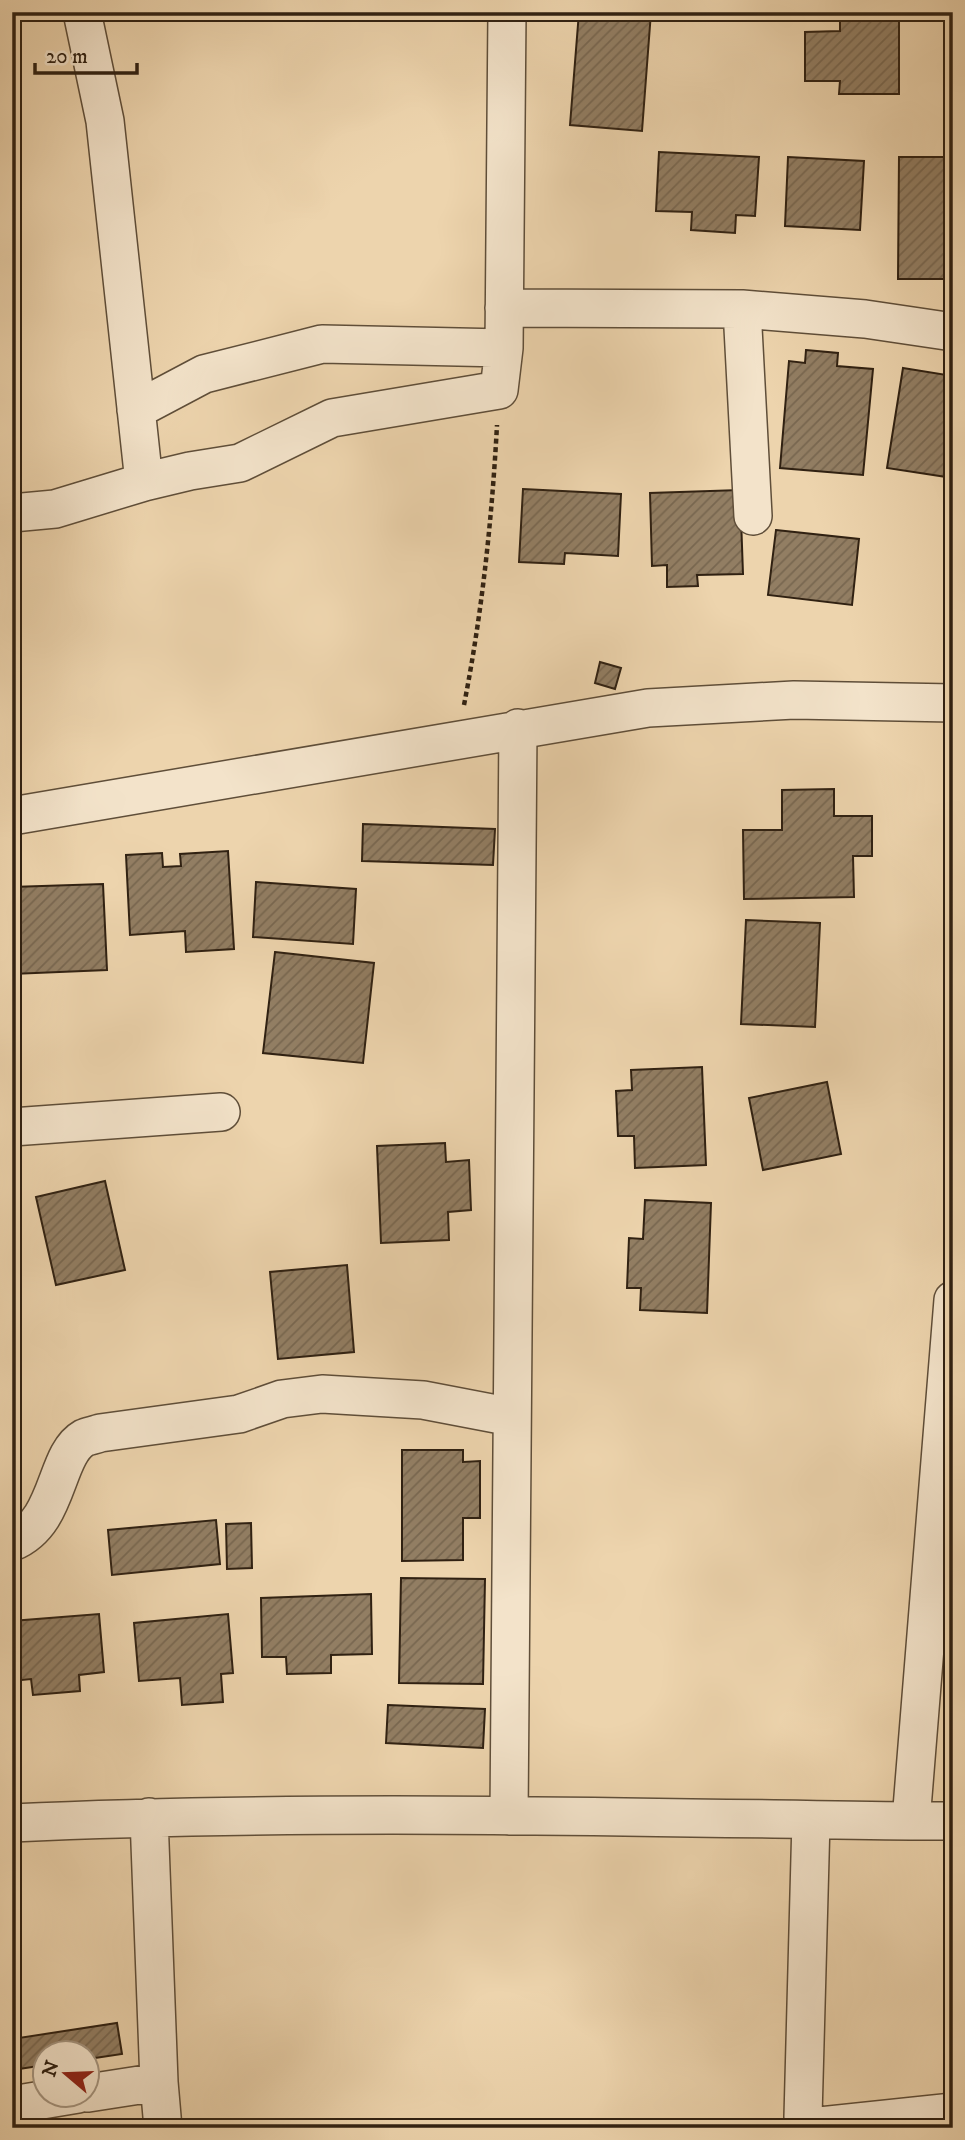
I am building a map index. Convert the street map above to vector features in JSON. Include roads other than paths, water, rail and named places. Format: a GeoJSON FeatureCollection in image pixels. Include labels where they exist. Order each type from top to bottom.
{"type":"FeatureCollection","features":[{"type":"Feature","properties":{"kind":"street"},"geometry":{"type":"LineString","coordinates":[[82,12],[104,121],[144,482]]}},
{"type":"Feature","properties":{"kind":"street"},"geometry":{"type":"LineString","coordinates":[[12,513],[55,509],[144,482],[240,463],[332,418],[499,390],[504,348],[507,12]]}},
{"type":"Feature","properties":{"kind":"street"},"geometry":{"type":"LineString","coordinates":[[504,308],[742,309],[865,318],[953,332]]}},
{"type":"Feature","properties":{"kind":"street"},"geometry":{"type":"LineString","coordinates":[[742,309],[752,516]]}},
{"type":"Feature","properties":{"kind":"street"},"geometry":{"type":"LineString","coordinates":[[136,410],[204,374],[322,344],[504,348]]}},
{"type":"Feature","properties":{"kind":"street"},"geometry":{"type":"LineString","coordinates":[[12,816],[648,708],[794,701],[953,703]]}},
{"type":"Feature","properties":{"kind":"street"},"geometry":{"type":"LineString","coordinates":[[509,1816],[518,728]]}},
{"type":"Feature","properties":{"kind":"street"},"geometry":{"type":"LineString","coordinates":[[12,1127],[220,1112]]}},
{"type":"Feature","properties":{"kind":"street"},"geometry":{"type":"LineString","coordinates":[[911,1821],[953,1300]]}},
{"type":"Feature","properties":{"kind":"street"},"geometry":{"type":"LineString","coordinates":[[12,1542],[36,1524],[51,1502],[71,1452],[82,1439],[100,1433],[239,1414],[282,1399],[322,1394],[423,1400],[512,1417]]}},
{"type":"Feature","properties":{"kind":"street"},"geometry":{"type":"LineString","coordinates":[[12,1823],[149,1816],[509,1816],[953,1821]]}},
{"type":"Feature","properties":{"kind":"street"},"geometry":{"type":"LineString","coordinates":[[149,1816],[163,2128]]}},
{"type":"Feature","properties":{"kind":"street"},"geometry":{"type":"LineString","coordinates":[[811,1820],[803,2117],[810,2124],[820,2126],[953,2112]]}},
{"type":"Feature","properties":{"kind":"street"},"geometry":{"type":"LineString","coordinates":[[102,2091],[159,2082]]}},
{"type":"Feature","properties":{"kind":"street"},"geometry":{"type":"LineString","coordinates":[[12,2105],[32,2102]]}}]}
